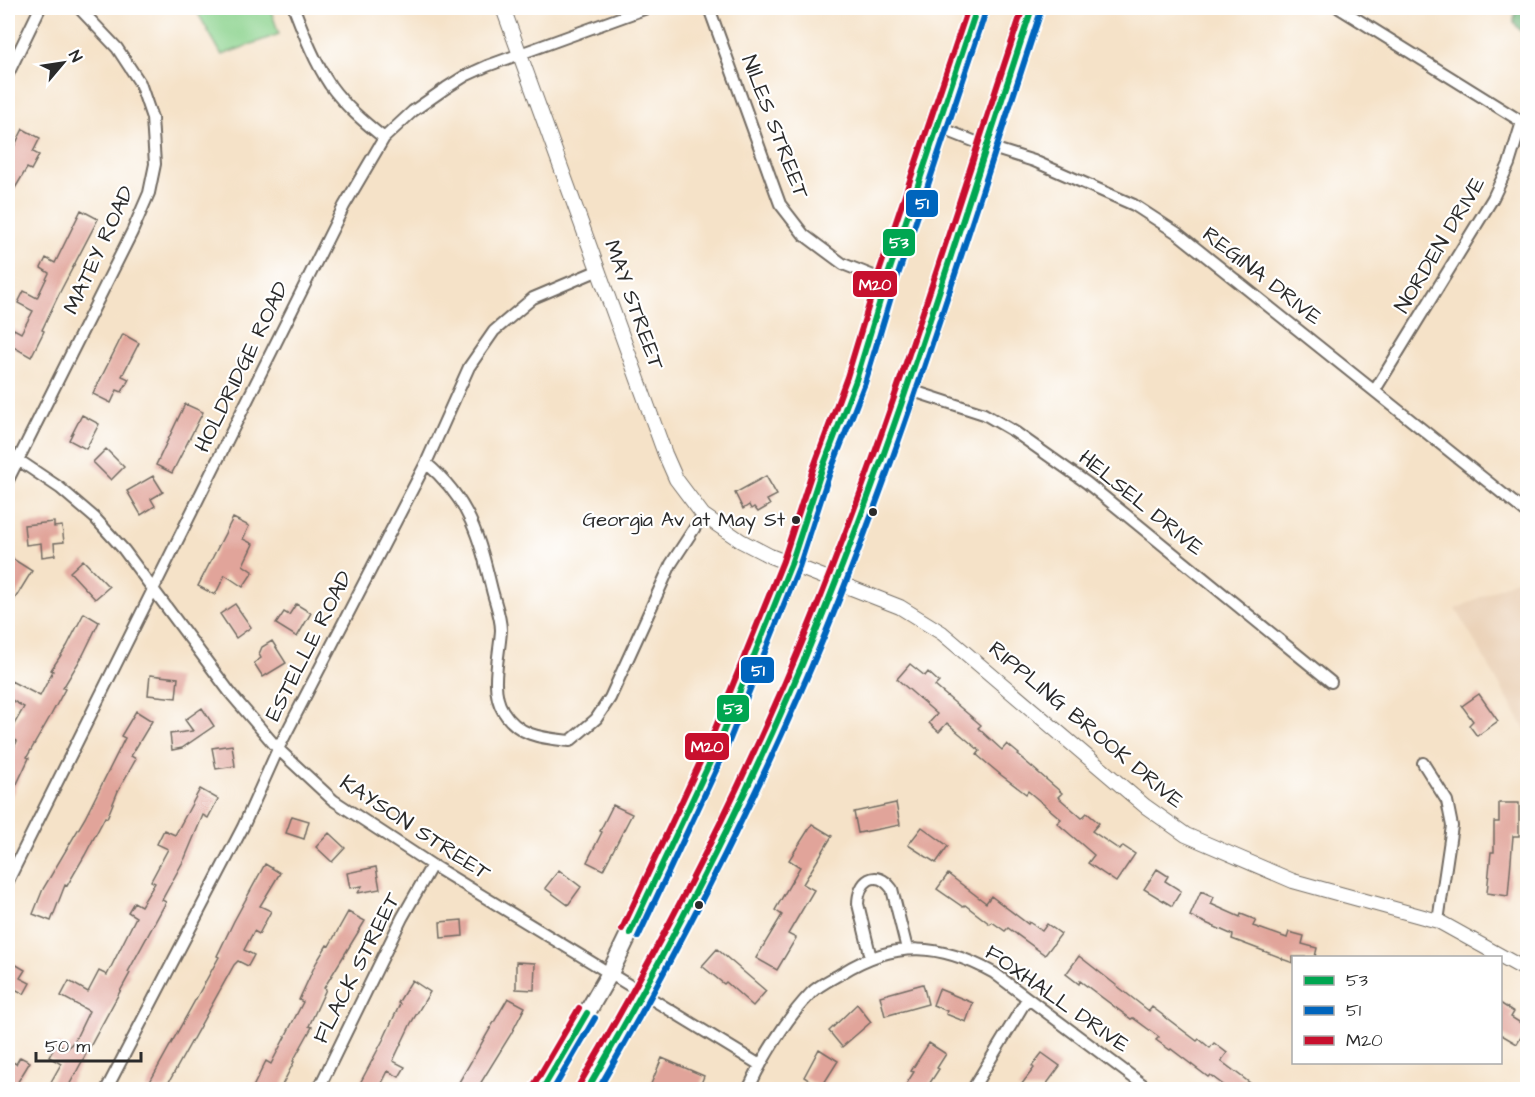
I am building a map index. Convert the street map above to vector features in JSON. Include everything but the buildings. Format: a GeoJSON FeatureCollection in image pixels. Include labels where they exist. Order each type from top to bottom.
{"type":"FeatureCollection","features":[{"type":"Feature","properties":{"kind":"main road"},"geometry":{"type":"LineString","coordinates":[[542,1089],[610,973],[718,745],[791,564],[856,380],[886,281],[977,8]]}},
{"type":"Feature","properties":{"kind":"main road"},"geometry":{"type":"LineString","coordinates":[[587,1089],[641,993],[716,850],[783,707],[836,583],[907,389],[1032,8]]}},
{"type":"Feature","properties":{"kind":"street"},"geometry":{"type":"LineString","coordinates":[[8,74],[40,8]]}},
{"type":"Feature","properties":{"kind":"street","name":"MATEY ROAD"},"geometry":{"type":"LineString","coordinates":[[8,480],[132,232],[149,193],[155,164],[152,118],[140,83],[117,48],[79,8]]}},
{"type":"Feature","properties":{"kind":"street"},"geometry":{"type":"LineString","coordinates":[[294,8],[307,42],[330,85],[353,112],[384,138]]}},
{"type":"Feature","properties":{"kind":"street","name":"MAY STREET"},"geometry":{"type":"LineString","coordinates":[[503,8],[676,479],[702,515],[741,541],[791,564]]}},
{"type":"Feature","properties":{"kind":"street","name":"HOLDRIDGE ROAD"},"geometry":{"type":"LineString","coordinates":[[8,881],[344,206],[384,138],[413,111],[465,76],[647,8]]}},
{"type":"Feature","properties":{"kind":"street","name":"NILES STREET"},"geometry":{"type":"LineString","coordinates":[[709,8],[780,204],[804,235],[843,264],[886,281]]}},
{"type":"Feature","properties":{"kind":"street"},"geometry":{"type":"LineString","coordinates":[[1339,8],[1526,121]]}},
{"type":"Feature","properties":{"kind":"street","name":"NORDEN DRIVE"},"geometry":{"type":"LineString","coordinates":[[1375,390],[1493,198],[1526,121]]}},
{"type":"Feature","properties":{"kind":"street","name":"REGINA DRIVE"},"geometry":{"type":"LineString","coordinates":[[938,127],[986,146],[1034,161],[1134,205],[1177,233],[1527,514]]}},
{"type":"Feature","properties":{"kind":"street","name":"ESTELLE ROAD"},"geometry":{"type":"LineString","coordinates":[[106,1089],[243,826],[278,749],[426,463],[469,367],[494,331],[533,298],[599,270]]}},
{"type":"Feature","properties":{"kind":"street","name":"HELSEL DRIVE"},"geometry":{"type":"LineString","coordinates":[[907,389],[984,414],[1015,432],[1087,483],[1330,682]]}},
{"type":"Feature","properties":{"kind":"street","name":"KAYSON STREET"},"geometry":{"type":"LineString","coordinates":[[8,453],[60,488],[95,518],[124,550],[231,694],[278,749],[333,800],[432,865],[760,1065]]}},
{"type":"Feature","properties":{"kind":"street"},"geometry":{"type":"LineString","coordinates":[[426,463],[463,503],[479,538],[501,627],[496,688],[502,710],[516,727],[536,738],[570,741],[596,719],[610,698],[671,564],[702,515]]}},
{"type":"Feature","properties":{"kind":"street","name":"RIPPLING BROOK DRIVE"},"geometry":{"type":"LineString","coordinates":[[791,564],[900,607],[942,633],[1145,806],[1186,835],[1293,881],[1438,921],[1500,956]]}},
{"type":"Feature","properties":{"kind":"street"},"geometry":{"type":"LineString","coordinates":[[1422,763],[1447,801],[1452,826],[1438,921]]}},
{"type":"Feature","properties":{"kind":"street","name":"FLACK STREET"},"geometry":{"type":"LineString","coordinates":[[318,1089],[402,918],[432,865]]}},
{"type":"Feature","properties":{"kind":"street"},"geometry":{"type":"LineString","coordinates":[[871,958],[858,904],[858,895],[864,884],[878,877],[886,881],[892,889],[907,949]]}},
{"type":"Feature","properties":{"kind":"street","name":"FOXHALL DRIVE"},"geometry":{"type":"LineString","coordinates":[[748,1089],[760,1065],[795,1012],[812,992],[860,962],[907,949],[947,953],[971,960],[994,973],[1150,1089]]}},
{"type":"Feature","properties":{"kind":"street","name":"RIPPLING BROOK DRIVE"},"geometry":{"type":"LineString","coordinates":[[1502,957],[1527,971]]}},
{"type":"Feature","properties":{"kind":"street"},"geometry":{"type":"LineString","coordinates":[[972,1089],[1027,999]]}},
{"type":"Feature","properties":{"kind":"shaded area"},"geometry":{"type":"Polygon","coordinates":[[[1527,574],[1527,733],[1456,609],[1527,574]]]}},
{"type":"Feature","properties":{"kind":"green space"},"geometry":{"type":"Polygon","coordinates":[[[195,8],[270,8],[279,34],[222,55],[195,8]]]}},
{"type":"Feature","properties":{"kind":"green space"},"geometry":{"type":"Polygon","coordinates":[[[1515,8],[1527,8],[1527,38],[1514,23],[1515,8]]]}},
{"type":"Feature","properties":{"kind":"transit line","name":"M20"},"geometry":{"type":"LineString","coordinates":[[622,929],[710,741],[783,561],[813,469],[847,377],[877,278],[968,8]]}},
{"type":"Feature","properties":{"kind":"transit line","name":"53"},"geometry":{"type":"LineString","coordinates":[[630,933],[718,745],[791,564],[821,472],[856,380],[886,281],[977,8]]}},
{"type":"Feature","properties":{"kind":"transit line","name":"M20"},"geometry":{"type":"LineString","coordinates":[[579,1085],[643,973],[703,858],[759,741],[810,623],[895,394],[1023,8]]}},
{"type":"Feature","properties":{"kind":"transit line","name":"53"},"geometry":{"type":"LineString","coordinates":[[587,1090],[651,977],[711,862],[767,745],[818,626],[904,396],[1032,8]]}},
{"type":"Feature","properties":{"kind":"transit line","name":"51"},"geometry":{"type":"LineString","coordinates":[[638,937],[726,749],[799,567],[829,475],[865,383],[895,284],[986,11]]}},
{"type":"Feature","properties":{"kind":"transit line","name":"51"},"geometry":{"type":"LineString","coordinates":[[598,1090],[630,1035],[720,865],[775,750],[826,632],[912,402],[1041,11]]}},
{"type":"Feature","properties":{"kind":"transit line","name":"M20"},"geometry":{"type":"LineString","coordinates":[[534,1085],[579,1008]]}},
{"type":"Feature","properties":{"kind":"transit line","name":"53"},"geometry":{"type":"LineString","coordinates":[[542,1090],[587,1013]]}},
{"type":"Feature","properties":{"kind":"transit line","name":"51"},"geometry":{"type":"LineString","coordinates":[[553,1090],[595,1018]]}},
{"type":"Feature","properties":{"kind":"place","name":"Georgia Av at May St"},"geometry":{"type":"Point","coordinates":[796,520]}}]}
